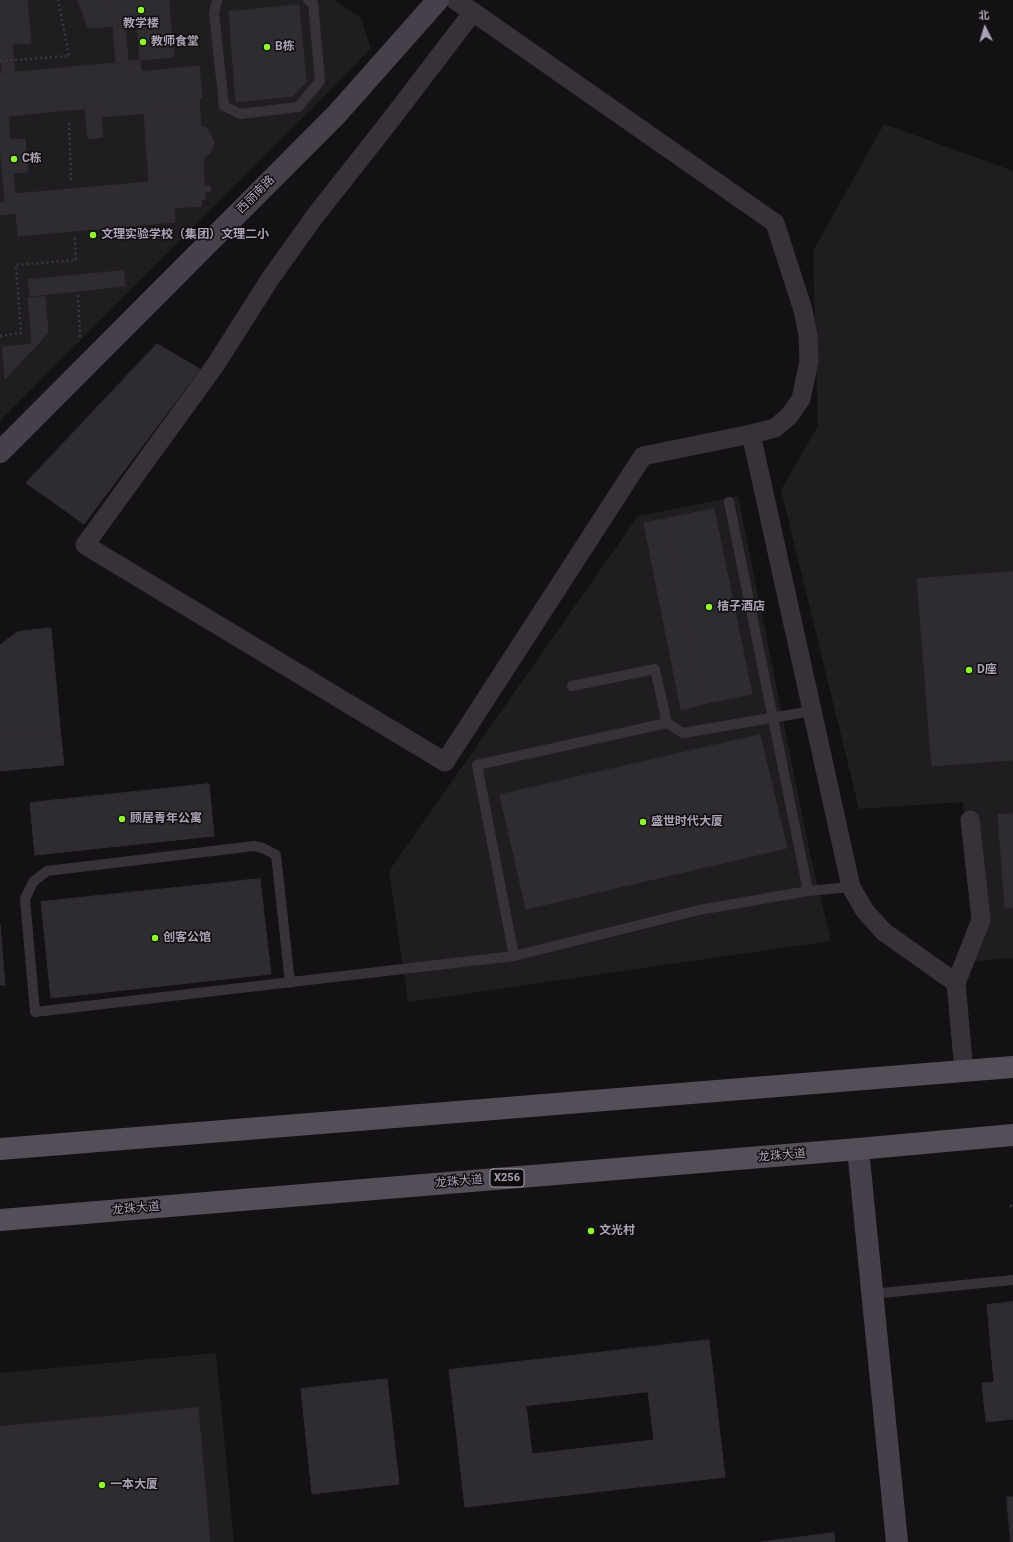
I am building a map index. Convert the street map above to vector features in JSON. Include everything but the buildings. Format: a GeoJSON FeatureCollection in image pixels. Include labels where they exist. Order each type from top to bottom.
{"type":"FeatureCollection","features":[{"type":"Feature","properties":{"kind":"main road"},"geometry":{"type":"LineString","coordinates":[[0,1149],[1013,1067]]}},
{"type":"Feature","properties":{"kind":"main road","name":"龙珠大道"},"geometry":{"type":"LineString","coordinates":[[0,1220],[1013,1135]]}},
{"type":"Feature","properties":{"kind":"street","name":"西丽南路"},"geometry":{"type":"LineString","coordinates":[[0,452],[336,115],[438,0]]}},
{"type":"Feature","properties":{"kind":"street"},"geometry":{"type":"LineString","coordinates":[[456,0],[774,223],[803,310],[808,335],[809,361],[801,399],[789,416],[775,428],[643,456],[445,762],[85,545],[216,364],[270,279],[315,216],[473,12]]}},
{"type":"Feature","properties":{"kind":"street"},"geometry":{"type":"LineString","coordinates":[[751,434],[851,887],[865,911],[884,932],[956,983]]}},
{"type":"Feature","properties":{"kind":"street"},"geometry":{"type":"LineString","coordinates":[[964,1071],[956,983],[981,920],[970,820]]}},
{"type":"Feature","properties":{"kind":"street"},"geometry":{"type":"LineString","coordinates":[[858,1149],[897,1542]]}},
{"type":"Feature","properties":{"kind":"lane"},"geometry":{"type":"LineString","coordinates":[[217,0],[214,13],[224,106],[240,114],[298,107],[320,81],[313,3],[308,0]]}},
{"type":"Feature","properties":{"kind":"lane"},"geometry":{"type":"LineString","coordinates":[[729,502],[808,891]]}},
{"type":"Feature","properties":{"kind":"lane"},"geometry":{"type":"LineString","coordinates":[[572,686],[655,669],[667,723]]}},
{"type":"Feature","properties":{"kind":"lane"},"geometry":{"type":"LineString","coordinates":[[514,956],[477,765],[667,723],[683,733],[812,710]]}},
{"type":"Feature","properties":{"kind":"lane"},"geometry":{"type":"LineString","coordinates":[[290,983],[276,854],[263,848],[254,846],[47,871],[33,882],[25,899],[35,1012],[290,983],[514,956],[699,910],[808,891],[851,887]]}},
{"type":"Feature","properties":{"kind":"lane"},"geometry":{"type":"LineString","coordinates":[[872,1294],[1013,1280]]}},
{"type":"Feature","properties":{"kind":"path"},"geometry":{"type":"LineString","coordinates":[[0,61],[69,56],[58,0]]}},
{"type":"Feature","properties":{"kind":"path"},"geometry":{"type":"LineString","coordinates":[[69,123],[72,180]]}},
{"type":"Feature","properties":{"kind":"path"},"geometry":{"type":"LineString","coordinates":[[0,336],[21,334],[16,265],[76,260],[74,237]]}},
{"type":"Feature","properties":{"kind":"path"},"geometry":{"type":"LineString","coordinates":[[78,295],[82,370]]}},
{"type":"Feature","properties":{"kind":"shaded area","name":"文理实验学校（集团）文理二小"},"geometry":{"type":"Polygon","coordinates":[[[0,0],[334,0],[361,18],[371,49],[0,421],[0,0]]]}},
{"type":"Feature","properties":{"kind":"shaded area"},"geometry":{"type":"Polygon","coordinates":[[[884,124],[1013,171],[1013,958],[975,961],[963,802],[859,809],[781,490],[818,426],[813,251],[884,124]]]}},
{"type":"Feature","properties":{"kind":"shaded area"},"geometry":{"type":"Polygon","coordinates":[[[738,496],[811,858],[831,941],[408,1002],[389,871],[638,516],[738,496]]]}},
{"type":"Feature","properties":{"kind":"shaded area","name":"一本大厦"},"geometry":{"type":"Polygon","coordinates":[[[216,1353],[234,1542],[0,1542],[0,1373],[216,1353]]]}},
{"type":"Feature","properties":{"kind":"place","name":"教学楼"},"geometry":{"type":"Point","coordinates":[141,10]}},
{"type":"Feature","properties":{"kind":"place","name":"教师食堂"},"geometry":{"type":"Point","coordinates":[143,42]}},
{"type":"Feature","properties":{"kind":"place","name":"B栋"},"geometry":{"type":"Point","coordinates":[267,47]}},
{"type":"Feature","properties":{"kind":"place","name":"C栋"},"geometry":{"type":"Point","coordinates":[14,159]}},
{"type":"Feature","properties":{"kind":"place","name":"文理实验学校（集团）文理二小"},"geometry":{"type":"Point","coordinates":[93,235]}},
{"type":"Feature","properties":{"kind":"place","name":"桔子酒店"},"geometry":{"type":"Point","coordinates":[709,607]}},
{"type":"Feature","properties":{"kind":"place","name":"D座"},"geometry":{"type":"Point","coordinates":[969,670]}},
{"type":"Feature","properties":{"kind":"place","name":"顾居青年公寓"},"geometry":{"type":"Point","coordinates":[122,819]}},
{"type":"Feature","properties":{"kind":"place","name":"盛世时代大厦"},"geometry":{"type":"Point","coordinates":[643,822]}},
{"type":"Feature","properties":{"kind":"place","name":"创客公馆"},"geometry":{"type":"Point","coordinates":[155,938]}},
{"type":"Feature","properties":{"kind":"place","name":"文光村"},"geometry":{"type":"Point","coordinates":[591,1231]}},
{"type":"Feature","properties":{"kind":"place","name":"一本大厦"},"geometry":{"type":"Point","coordinates":[102,1485]}}]}
